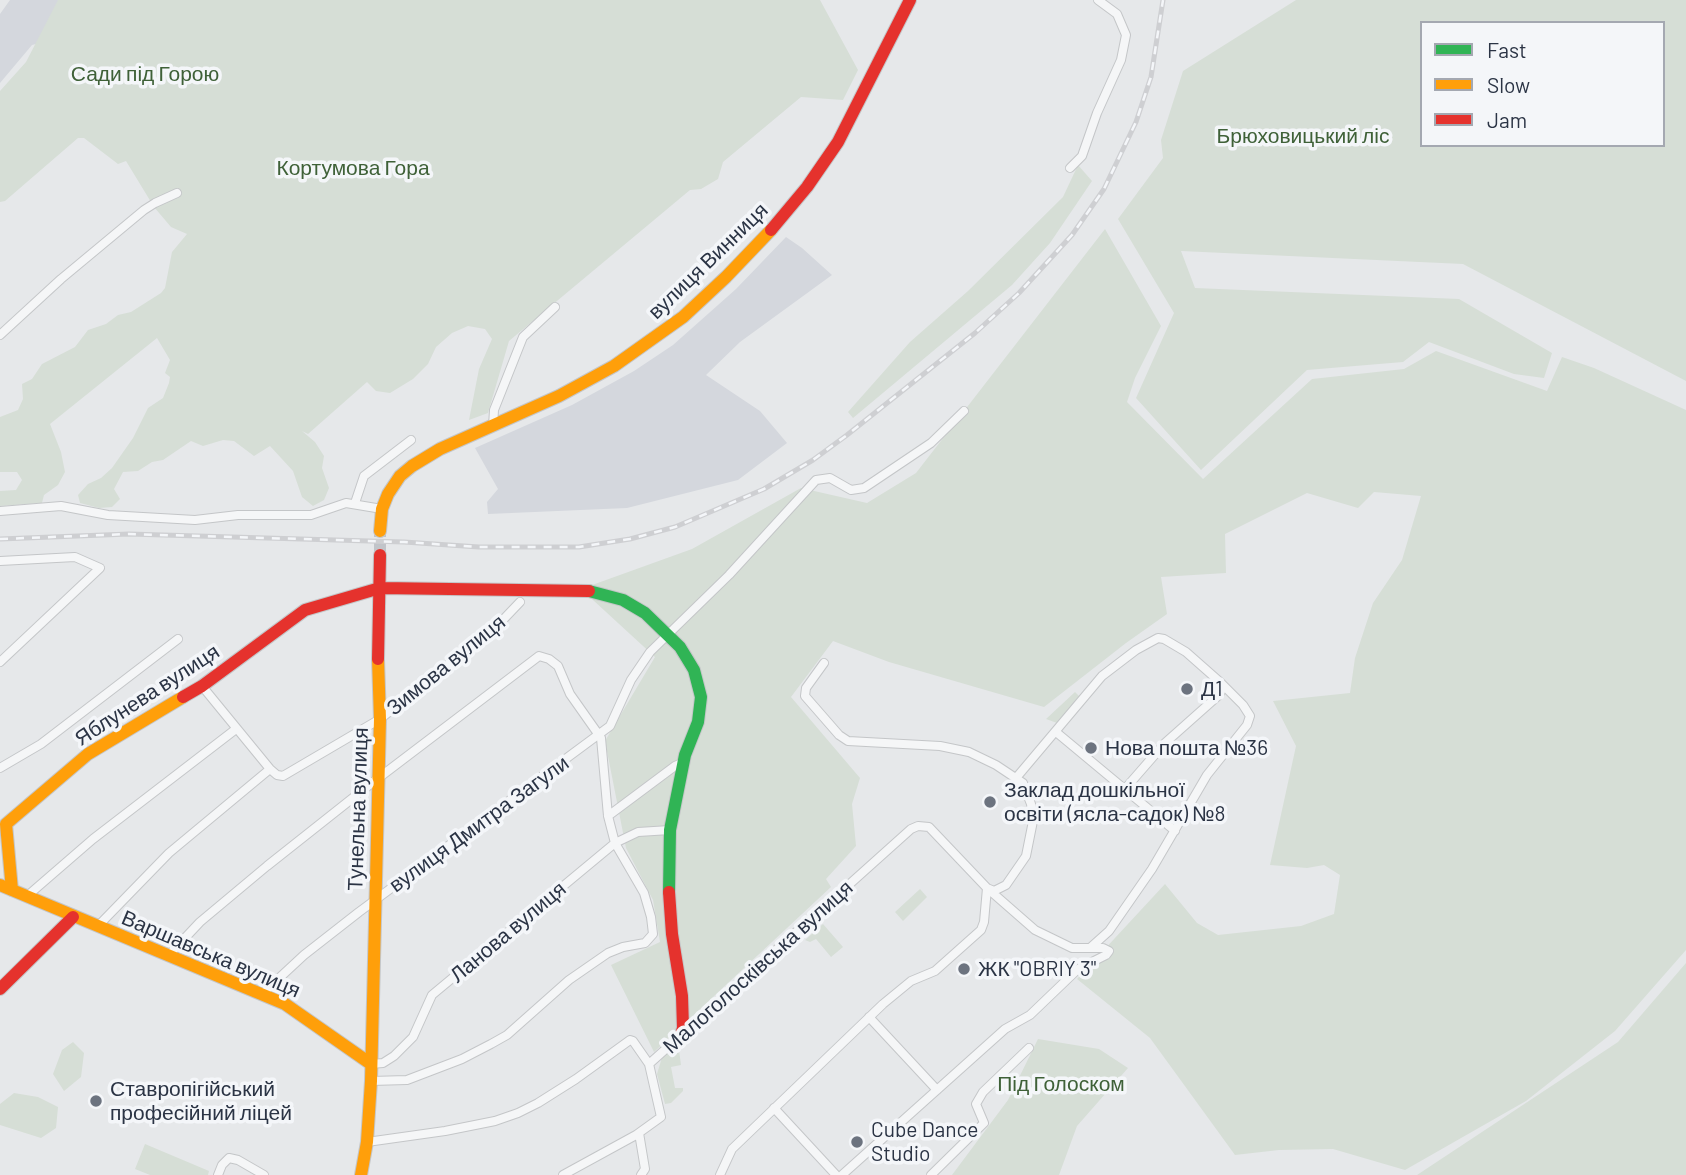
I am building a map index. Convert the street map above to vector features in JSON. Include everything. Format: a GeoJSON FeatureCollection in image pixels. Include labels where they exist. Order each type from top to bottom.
{"type":"FeatureCollection","features":[{"type":"Feature","properties":{"kind":"street","name":"вулиця Винниця"},"geometry":{"type":"LineString","coordinates":[[382,509],[393,486],[412,466],[440,449],[559,396],[614,366],[683,317],[726,277],[778,222],[807,187],[838,142],[910,0]]}},
{"type":"Feature","properties":{"kind":"street"},"geometry":{"type":"LineString","coordinates":[[1070,168],[1082,156],[1097,113],[1121,60],[1126,35],[1117,14],[1098,0]]}},
{"type":"Feature","properties":{"kind":"street"},"geometry":{"type":"LineString","coordinates":[[0,335],[61,279],[144,210],[177,193]]}},
{"type":"Feature","properties":{"kind":"street"},"geometry":{"type":"LineString","coordinates":[[493,426],[494,410],[523,337],[555,307]]}},
{"type":"Feature","properties":{"kind":"street"},"geometry":{"type":"LineString","coordinates":[[600,735],[613,721],[631,680],[644,659],[729,575],[816,480],[830,478],[851,490],[864,488],[931,443],[964,411]]}},
{"type":"Feature","properties":{"kind":"street"},"geometry":{"type":"LineString","coordinates":[[355,503],[364,476],[411,440]]}},
{"type":"Feature","properties":{"kind":"street"},"geometry":{"type":"LineString","coordinates":[[0,511],[61,506],[108,515],[195,520],[237,515],[311,515],[346,502],[382,509],[380,531]]}},
{"type":"Feature","properties":{"kind":"street","name":"Тунельна вулиця"},"geometry":{"type":"LineString","coordinates":[[371,1064],[380,719],[377,644],[380,555]]}},
{"type":"Feature","properties":{"kind":"street"},"geometry":{"type":"LineString","coordinates":[[0,561],[75,557],[100,568],[0,663]]}},
{"type":"Feature","properties":{"kind":"street","name":"Яблунева вулиця"},"geometry":{"type":"LineString","coordinates":[[6,888],[3,823],[88,754],[202,686],[305,610],[380,588],[599,592],[623,600],[645,612],[680,647],[690,662],[701,697],[698,722],[684,762],[670,830],[668,892],[682,996],[681,1035]]}},
{"type":"Feature","properties":{"kind":"street","name":"Зимова вулиця"},"geometry":{"type":"LineString","coordinates":[[270,769],[283,776],[294,771],[380,719],[498,625],[520,602]]}},
{"type":"Feature","properties":{"kind":"street"},"geometry":{"type":"LineString","coordinates":[[1016,778],[1102,676],[1136,650],[1158,638],[1169,640],[1186,652],[1220,682],[1250,716],[1247,725],[1207,775],[1124,911],[1090,948]]}},
{"type":"Feature","properties":{"kind":"street"},"geometry":{"type":"LineString","coordinates":[[0,768],[41,744],[178,639]]}},
{"type":"Feature","properties":{"kind":"street"},"geometry":{"type":"LineString","coordinates":[[170,955],[191,930],[217,908],[377,780],[539,656],[546,657],[558,666],[570,694],[600,735],[608,816],[615,843],[644,893],[652,917],[653,934],[650,940]]}},
{"type":"Feature","properties":{"kind":"street"},"geometry":{"type":"LineString","coordinates":[[720,1175],[732,1149],[869,1017],[911,981],[935,971],[974,937],[984,922],[987,888],[994,891],[1006,885],[1026,856],[1033,821],[1031,804],[1023,783],[969,752],[940,746],[848,741],[839,735],[805,696],[806,688],[824,663]]}},
{"type":"Feature","properties":{"kind":"street"},"geometry":{"type":"LineString","coordinates":[[1124,790],[1165,743],[1219,695],[1222,689],[1220,682]]}},
{"type":"Feature","properties":{"kind":"street"},"geometry":{"type":"LineString","coordinates":[[98,926],[162,859],[270,769],[202,686]]}},
{"type":"Feature","properties":{"kind":"street"},"geometry":{"type":"LineString","coordinates":[[26,897],[93,839],[236,729]]}},
{"type":"Feature","properties":{"kind":"street"},"geometry":{"type":"LineString","coordinates":[[1056,732],[1175,831]]}},
{"type":"Feature","properties":{"kind":"street","name":"вулиця Дмитра Загули"},"geometry":{"type":"LineString","coordinates":[[262,994],[304,955],[600,735]]}},
{"type":"Feature","properties":{"kind":"street"},"geometry":{"type":"LineString","coordinates":[[608,816],[684,762]]}},
{"type":"Feature","properties":{"kind":"street","name":"Малоголосківська вулиця"},"geometry":{"type":"LineString","coordinates":[[567,1174],[639,1133],[661,1117],[649,1064],[911,829],[918,826],[929,827],[987,888],[1035,930],[1072,948],[1104,948],[1109,951],[1078,969],[1030,1015],[1005,1029],[937,1090]]}},
{"type":"Feature","properties":{"kind":"street","name":"Ланова вулиця"},"geometry":{"type":"LineString","coordinates":[[371,1064],[383,1063],[394,1056],[413,1037],[432,995],[615,843],[638,832],[670,830]]}},
{"type":"Feature","properties":{"kind":"street","name":"Варшавська вулиця"},"geometry":{"type":"LineString","coordinates":[[6,888],[295,1009],[371,1064]]}},
{"type":"Feature","properties":{"kind":"street"},"geometry":{"type":"LineString","coordinates":[[0,989],[74,916]]}},
{"type":"Feature","properties":{"kind":"street"},"geometry":{"type":"LineString","coordinates":[[371,1081],[407,1080],[472,1054],[507,1035],[569,980],[608,953],[672,934]]}},
{"type":"Feature","properties":{"kind":"street"},"geometry":{"type":"LineString","coordinates":[[842,1175],[937,1090],[869,1017]]}},
{"type":"Feature","properties":{"kind":"street"},"geometry":{"type":"LineString","coordinates":[[367,1142],[445,1131],[495,1121],[518,1113],[576,1079],[630,1040],[634,1041],[649,1064]]}},
{"type":"Feature","properties":{"kind":"street"},"geometry":{"type":"LineString","coordinates":[[931,1175],[985,1123],[976,1104],[983,1092],[1029,1048]]}},
{"type":"Feature","properties":{"kind":"street"},"geometry":{"type":"LineString","coordinates":[[361,1175],[367,1142],[371,1064]]}},
{"type":"Feature","properties":{"kind":"street"},"geometry":{"type":"LineString","coordinates":[[774,1108],[836,1175]]}},
{"type":"Feature","properties":{"kind":"street"},"geometry":{"type":"LineString","coordinates":[[639,1133],[645,1169],[641,1175]]}},
{"type":"Feature","properties":{"kind":"street"},"geometry":{"type":"LineString","coordinates":[[218,1175],[229,1158],[238,1160],[264,1175]]}},
{"type":"Feature","properties":{"kind":"shaded area"},"geometry":{"type":"Polygon","coordinates":[[[10,0],[61,0],[43,46],[32,45],[0,83],[0,14],[10,0]]]}},
{"type":"Feature","properties":{"kind":"shaded area"},"geometry":{"type":"Polygon","coordinates":[[[786,237],[832,275],[740,342],[706,375],[760,411],[787,443],[738,480],[627,508],[488,514],[487,502],[498,489],[475,448],[572,405],[634,371],[673,345],[736,289],[786,237]]]}},
{"type":"Feature","properties":{"kind":"green space","name":"Кортумова Гора"},"geometry":{"type":"Polygon","coordinates":[[[58,0],[820,0],[858,70],[843,100],[801,97],[723,162],[718,179],[701,189],[690,190],[509,341],[488,413],[469,420],[479,369],[492,339],[485,329],[468,326],[452,333],[436,347],[428,364],[413,379],[390,393],[376,391],[367,382],[308,434],[302,431],[315,442],[324,456],[322,468],[329,488],[324,500],[313,506],[302,497],[293,471],[270,446],[254,456],[234,441],[223,440],[203,446],[191,441],[163,460],[152,462],[138,471],[123,472],[114,489],[120,499],[112,507],[99,508],[80,503],[78,495],[88,484],[101,478],[112,468],[133,438],[148,408],[163,398],[169,383],[170,377],[165,373],[170,360],[157,338],[50,424],[61,452],[65,472],[58,485],[44,495],[42,503],[0,506],[0,491],[16,490],[22,480],[17,472],[0,472],[0,417],[18,410],[23,399],[22,384],[32,379],[42,364],[75,347],[88,330],[106,324],[118,315],[131,312],[161,293],[165,288],[172,252],[187,234],[171,227],[154,207],[126,161],[118,164],[84,138],[78,138],[5,201],[0,202],[0,91],[26,62],[58,0]]]}},
{"type":"Feature","properties":{"kind":"green space","name":"Брюховицький ліс"},"geometry":{"type":"Polygon","coordinates":[[[1296,0],[1686,0],[1686,381],[1463,264],[1181,251],[1195,288],[1459,299],[1552,353],[1544,378],[1514,374],[1429,342],[1403,362],[1307,370],[1201,470],[1136,398],[1174,313],[1118,219],[1163,158],[1161,140],[1183,71],[1296,0]]]}},
{"type":"Feature","properties":{"kind":"green space"},"geometry":{"type":"Polygon","coordinates":[[[1078,165],[1092,181],[1050,243],[1012,285],[853,418],[848,412],[910,342],[968,291],[1063,197],[1078,165]]]}},
{"type":"Feature","properties":{"kind":"green space"},"geometry":{"type":"Polygon","coordinates":[[[1105,229],[1161,326],[1135,378],[1127,402],[1203,479],[1312,379],[1404,369],[1436,351],[1547,391],[1562,357],[1594,368],[1686,410],[1686,950],[1615,1031],[1526,1101],[1405,1170],[1333,1149],[1279,1150],[1235,1155],[1150,1038],[1077,979],[1165,884],[1197,923],[1218,935],[1301,926],[1334,914],[1340,875],[1324,865],[1307,868],[1270,865],[1296,746],[1273,701],[1350,693],[1355,658],[1373,603],[1402,560],[1421,496],[1374,492],[1358,508],[1307,493],[1225,534],[1226,573],[1161,577],[1167,614],[1044,707],[889,662],[833,641],[791,697],[860,778],[852,804],[856,846],[826,879],[831,887],[654,1052],[611,965],[660,942],[653,900],[626,848],[605,741],[655,657],[581,589],[692,549],[801,488],[867,503],[916,473],[1105,229]]]}},
{"type":"Feature","properties":{"kind":"green space"},"geometry":{"type":"Polygon","coordinates":[[[1075,692],[1080,697],[1057,723],[1046,719],[1075,692]]]}},
{"type":"Feature","properties":{"kind":"green space"},"geometry":{"type":"Polygon","coordinates":[[[920,889],[927,897],[903,921],[895,912],[920,889]]]}},
{"type":"Feature","properties":{"kind":"green space"},"geometry":{"type":"Polygon","coordinates":[[[823,924],[843,947],[831,957],[816,939],[810,942],[805,940],[823,924]]]}},
{"type":"Feature","properties":{"kind":"green space"},"geometry":{"type":"Polygon","coordinates":[[[1686,963],[1686,1175],[1417,1175],[1618,1042],[1686,963]]]}},
{"type":"Feature","properties":{"kind":"green space","name":"Під Голоском"},"geometry":{"type":"Polygon","coordinates":[[[1038,1039],[1099,1049],[1128,1068],[1077,1126],[1059,1175],[952,1175],[1008,1100],[1038,1039]]]}},
{"type":"Feature","properties":{"kind":"green space"},"geometry":{"type":"Polygon","coordinates":[[[73,1042],[84,1053],[81,1077],[64,1091],[53,1074],[62,1050],[73,1042]]]}},
{"type":"Feature","properties":{"kind":"green space"},"geometry":{"type":"Polygon","coordinates":[[[675,1044],[679,1050],[681,1065],[671,1067],[675,1088],[683,1088],[683,1091],[671,1103],[665,1104],[657,1074],[663,1054],[675,1044]]]}},
{"type":"Feature","properties":{"kind":"green space"},"geometry":{"type":"Polygon","coordinates":[[[14,1093],[38,1097],[58,1107],[56,1128],[41,1138],[0,1125],[0,1104],[14,1093]]]}},
{"type":"Feature","properties":{"kind":"green space"},"geometry":{"type":"Polygon","coordinates":[[[145,1144],[209,1171],[208,1175],[150,1175],[135,1169],[145,1144]]]}},
{"type":"Feature","properties":{"kind":"tunnel"},"geometry":{"type":"LineString","coordinates":[[380,531],[380,555]]}},
{"type":"Feature","properties":{"kind":"railway"},"geometry":{"type":"LineString","coordinates":[[0,539],[129,534],[404,542],[479,547],[579,547],[630,539],[675,527],[764,489],[813,460],[847,435],[975,333],[1019,293],[1072,235],[1104,189],[1136,122],[1151,77],[1163,0]]}},
{"type":"Feature","properties":{"kind":"traffic: fast"},"geometry":{"type":"LineString","coordinates":[[589,591],[623,600],[645,613],[680,647],[694,670],[701,697],[698,722],[685,755],[670,830],[669,892]]}},
{"type":"Feature","properties":{"kind":"traffic: slow"},"geometry":{"type":"LineString","coordinates":[[380,531],[382,509],[388,494],[400,476],[412,466],[440,449],[559,396],[614,366],[683,317],[771,230]]}},
{"type":"Feature","properties":{"kind":"traffic: slow"},"geometry":{"type":"LineString","coordinates":[[361,1175],[367,1142],[371,1081],[380,719],[378,659]]}},
{"type":"Feature","properties":{"kind":"traffic: slow"},"geometry":{"type":"LineString","coordinates":[[12,890],[6,824],[88,754],[183,697]]}},
{"type":"Feature","properties":{"kind":"traffic: slow"},"geometry":{"type":"LineString","coordinates":[[0,885],[285,1004],[371,1064]]}},
{"type":"Feature","properties":{"kind":"traffic: jam"},"geometry":{"type":"LineString","coordinates":[[771,230],[807,187],[838,142],[910,0]]}},
{"type":"Feature","properties":{"kind":"traffic: jam"},"geometry":{"type":"LineString","coordinates":[[378,659],[380,555]]}},
{"type":"Feature","properties":{"kind":"traffic: jam"},"geometry":{"type":"LineString","coordinates":[[183,697],[305,610],[380,588],[589,591]]}},
{"type":"Feature","properties":{"kind":"traffic: jam"},"geometry":{"type":"LineString","coordinates":[[669,892],[672,934],[682,996],[681,1035]]}},
{"type":"Feature","properties":{"kind":"traffic: jam"},"geometry":{"type":"LineString","coordinates":[[0,989],[73,917]]}},
{"type":"Feature","properties":{"kind":"place","name":"Д1"},"geometry":{"type":"Point","coordinates":[1187,689]}},
{"type":"Feature","properties":{"kind":"place","name":"Нова пошта №36"},"geometry":{"type":"Point","coordinates":[1091,748]}},
{"type":"Feature","properties":{"kind":"place","name":"Заклад дошкільної освіти (ясла-садок) №8"},"geometry":{"type":"Point","coordinates":[990,802]}},
{"type":"Feature","properties":{"kind":"place","name":"ЖК \"OBRIY 3\""},"geometry":{"type":"Point","coordinates":[964,969]}},
{"type":"Feature","properties":{"kind":"place","name":"Ставропігійський професійний ліцей"},"geometry":{"type":"Point","coordinates":[96,1101]}},
{"type":"Feature","properties":{"kind":"place","name":"Cube Dance Studio"},"geometry":{"type":"Point","coordinates":[857,1142]}},
{"type":"Feature","properties":{"kind":"park label","name":"Сади під Горою"},"geometry":{"type":"Point","coordinates":[145,74]}}]}
